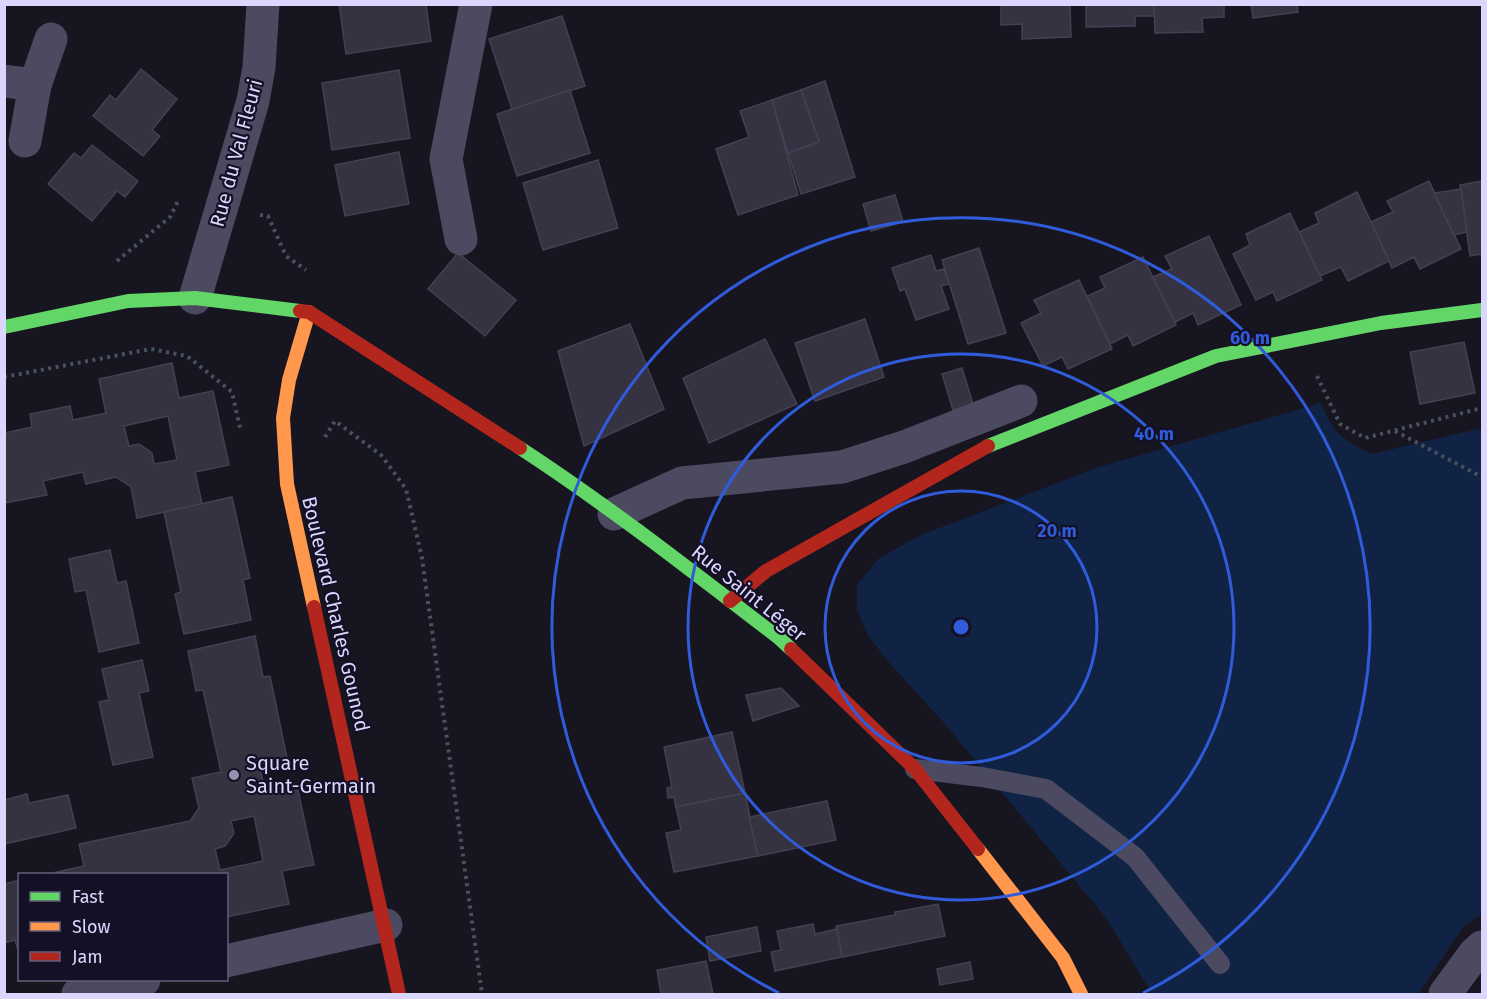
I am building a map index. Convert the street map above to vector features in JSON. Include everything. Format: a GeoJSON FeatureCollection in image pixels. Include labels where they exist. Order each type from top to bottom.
{"type":"FeatureCollection","features":[{"type":"Feature","properties":{"kind":"street","name":"Rue du Val Fleuri"},"geometry":{"type":"LineString","coordinates":[[195,298],[254,100],[259,67],[263,4]]}},
{"type":"Feature","properties":{"kind":"street"},"geometry":{"type":"LineString","coordinates":[[461,239],[446,159],[476,4]]}},
{"type":"Feature","properties":{"kind":"street"},"geometry":{"type":"LineString","coordinates":[[25,141],[20,83],[51,39]]}},
{"type":"Feature","properties":{"kind":"street"},"geometry":{"type":"LineString","coordinates":[[4,327],[128,301],[195,298],[309,312]]}},
{"type":"Feature","properties":{"kind":"street"},"geometry":{"type":"LineString","coordinates":[[730,601],[766,571],[980,450],[1216,356],[1381,323],[1482,310]]}},
{"type":"Feature","properties":{"kind":"street","name":"Rue Saint Léger"},"geometry":{"type":"LineString","coordinates":[[309,312],[531,456],[614,514],[779,638],[915,769],[1063,958],[1081,994]]}},
{"type":"Feature","properties":{"kind":"street","name":"Boulevard Charles Gounod"},"geometry":{"type":"LineString","coordinates":[[309,312],[289,380],[283,418],[287,484],[386,925],[399,994]]}},
{"type":"Feature","properties":{"kind":"street"},"geometry":{"type":"LineString","coordinates":[[614,514],[682,483],[842,467],[904,447],[1021,401]]}},
{"type":"Feature","properties":{"kind":"street"},"geometry":{"type":"LineString","coordinates":[[228,961],[386,925]]}},
{"type":"Feature","properties":{"kind":"street"},"geometry":{"type":"LineString","coordinates":[[1445,994],[1474,953],[1482,947]]}},
{"type":"Feature","properties":{"kind":"street"},"geometry":{"type":"LineString","coordinates":[[78,994],[139,981]]}},
{"type":"Feature","properties":{"kind":"lane"},"geometry":{"type":"LineString","coordinates":[[915,769],[982,777],[1046,789],[1135,857],[1220,964]]}},
{"type":"Feature","properties":{"kind":"path"},"geometry":{"type":"LineString","coordinates":[[116,261],[170,218],[181,196]]}},
{"type":"Feature","properties":{"kind":"path"},"geometry":{"type":"LineString","coordinates":[[4,377],[151,349],[187,356],[232,392],[242,434]]}},
{"type":"Feature","properties":{"kind":"path"},"geometry":{"type":"LineString","coordinates":[[1331,404],[1340,424],[1365,438],[1482,408]]}},
{"type":"Feature","properties":{"kind":"path"},"geometry":{"type":"LineString","coordinates":[[335,421],[381,455],[406,489],[422,558],[482,994]]}},
{"type":"Feature","properties":{"kind":"path"},"geometry":{"type":"LineString","coordinates":[[1395,431],[1482,477]]}},
{"type":"Feature","properties":{"kind":"water"},"geometry":{"type":"Polygon","coordinates":[[[1321,403],[1340,435],[1372,454],[1482,428],[1482,914],[1464,926],[1418,994],[1152,994],[1107,919],[944,723],[885,658],[868,635],[857,610],[857,585],[878,559],[921,535],[1099,467],[1321,403]]]}},
{"type":"Feature","properties":{"kind":"building"},"geometry":{"type":"Polygon","coordinates":[[[339,4],[426,4],[431,41],[346,54],[339,4]]]}},
{"type":"Feature","properties":{"kind":"building"},"geometry":{"type":"Polygon","coordinates":[[[1001,4],[1070,4],[1071,37],[1022,39],[1022,24],[1001,25],[1001,4]]]}},
{"type":"Feature","properties":{"kind":"building"},"geometry":{"type":"Polygon","coordinates":[[[1086,4],[1154,4],[1154,16],[1135,16],[1135,26],[1086,27],[1086,4]]]}},
{"type":"Feature","properties":{"kind":"building"},"geometry":{"type":"Polygon","coordinates":[[[1154,4],[1224,4],[1224,17],[1202,18],[1203,32],[1155,33],[1154,4]]]}},
{"type":"Feature","properties":{"kind":"building"},"geometry":{"type":"Polygon","coordinates":[[[1251,4],[1297,4],[1298,12],[1253,18],[1251,4]]]}},
{"type":"Feature","properties":{"kind":"building"},"geometry":{"type":"Polygon","coordinates":[[[562,16],[585,86],[512,109],[489,39],[562,16]]]}},
{"type":"Feature","properties":{"kind":"building"},"geometry":{"type":"Polygon","coordinates":[[[141,69],[177,99],[152,130],[160,136],[143,156],[93,116],[110,95],[116,100],[141,69]]]}},
{"type":"Feature","properties":{"kind":"building"},"geometry":{"type":"Polygon","coordinates":[[[399,70],[410,138],[332,150],[322,83],[399,70]]]}},
{"type":"Feature","properties":{"kind":"building"},"geometry":{"type":"Polygon","coordinates":[[[825,81],[855,177],[801,194],[788,153],[819,142],[801,90],[825,81]]]}},
{"type":"Feature","properties":{"kind":"building"},"geometry":{"type":"Polygon","coordinates":[[[570,90],[590,153],[517,176],[497,114],[570,90]]]}},
{"type":"Feature","properties":{"kind":"building"},"geometry":{"type":"Polygon","coordinates":[[[801,90],[819,142],[788,153],[772,100],[801,90]]]}},
{"type":"Feature","properties":{"kind":"building"},"geometry":{"type":"Polygon","coordinates":[[[772,100],[798,195],[738,215],[716,149],[749,137],[740,111],[772,100]]]}},
{"type":"Feature","properties":{"kind":"building"},"geometry":{"type":"Polygon","coordinates":[[[92,145],[138,181],[125,197],[117,191],[92,221],[48,184],[74,153],[81,158],[92,145]]]}},
{"type":"Feature","properties":{"kind":"building"},"geometry":{"type":"Polygon","coordinates":[[[399,152],[409,204],[345,216],[335,165],[399,152]]]}},
{"type":"Feature","properties":{"kind":"building"},"geometry":{"type":"Polygon","coordinates":[[[598,160],[618,228],[543,250],[523,183],[598,160]]]}},
{"type":"Feature","properties":{"kind":"building"},"geometry":{"type":"Polygon","coordinates":[[[1429,181],[1461,249],[1420,269],[1414,257],[1392,268],[1371,222],[1393,212],[1387,201],[1429,181]]]}},
{"type":"Feature","properties":{"kind":"building"},"geometry":{"type":"Polygon","coordinates":[[[1482,181],[1482,254],[1470,256],[1460,185],[1482,181]]]}},
{"type":"Feature","properties":{"kind":"building"},"geometry":{"type":"Polygon","coordinates":[[[1461,189],[1467,232],[1454,235],[1434,193],[1461,189]]]}},
{"type":"Feature","properties":{"kind":"building"},"geometry":{"type":"Polygon","coordinates":[[[1357,192],[1389,261],[1348,281],[1341,267],[1320,276],[1299,232],[1319,223],[1315,213],[1357,192]]]}},
{"type":"Feature","properties":{"kind":"building"},"geometry":{"type":"Polygon","coordinates":[[[895,195],[903,222],[871,231],[863,204],[895,195]]]}},
{"type":"Feature","properties":{"kind":"building"},"geometry":{"type":"Polygon","coordinates":[[[1290,213],[1322,280],[1277,301],[1273,292],[1256,300],[1233,254],[1250,245],[1246,234],[1290,213]]]}},
{"type":"Feature","properties":{"kind":"building"},"geometry":{"type":"Polygon","coordinates":[[[1209,236],[1241,305],[1198,325],[1193,313],[1175,322],[1153,277],[1172,269],[1165,256],[1209,236]]]}},
{"type":"Feature","properties":{"kind":"building"},"geometry":{"type":"Polygon","coordinates":[[[979,248],[1006,333],[968,344],[942,260],[979,248]]]}},
{"type":"Feature","properties":{"kind":"building"},"geometry":{"type":"Polygon","coordinates":[[[458,253],[516,300],[485,336],[428,289],[458,253]]]}},
{"type":"Feature","properties":{"kind":"building"},"geometry":{"type":"Polygon","coordinates":[[[931,255],[936,271],[944,269],[949,284],[941,286],[949,309],[916,320],[905,289],[900,291],[892,268],[931,255]]]}},
{"type":"Feature","properties":{"kind":"building"},"geometry":{"type":"Polygon","coordinates":[[[1143,257],[1176,325],[1133,346],[1128,335],[1110,344],[1087,296],[1105,288],[1100,277],[1143,257]]]}},
{"type":"Feature","properties":{"kind":"building"},"geometry":{"type":"Polygon","coordinates":[[[1079,280],[1112,349],[1068,369],[1062,357],[1043,366],[1021,323],[1041,313],[1034,300],[1079,280]]]}},
{"type":"Feature","properties":{"kind":"building"},"geometry":{"type":"Polygon","coordinates":[[[865,319],[884,377],[815,401],[795,343],[865,319]]]}},
{"type":"Feature","properties":{"kind":"building"},"geometry":{"type":"Polygon","coordinates":[[[630,324],[664,409],[584,446],[558,351],[630,324]]]}},
{"type":"Feature","properties":{"kind":"building"},"geometry":{"type":"Polygon","coordinates":[[[765,339],[797,404],[709,443],[683,378],[765,339]]]}},
{"type":"Feature","properties":{"kind":"building"},"geometry":{"type":"Polygon","coordinates":[[[1464,342],[1475,393],[1420,404],[1410,352],[1464,342]]]}},
{"type":"Feature","properties":{"kind":"building"},"geometry":{"type":"Polygon","coordinates":[[[172,363],[179,398],[213,391],[229,465],[195,472],[202,504],[137,518],[131,487],[116,477],[86,484],[83,472],[43,481],[47,495],[4,503],[4,433],[32,427],[30,414],[70,406],[73,420],[106,413],[99,379],[172,363]],[[168,416],[124,426],[129,446],[139,444],[152,453],[154,464],[177,460],[168,416]]]}},
{"type":"Feature","properties":{"kind":"building"},"geometry":{"type":"Polygon","coordinates":[[[962,368],[973,404],[953,410],[942,374],[962,368]]]}},
{"type":"Feature","properties":{"kind":"building"},"geometry":{"type":"Polygon","coordinates":[[[232,497],[250,578],[243,580],[251,620],[184,634],[175,594],[181,592],[164,512],[232,497]]]}},
{"type":"Feature","properties":{"kind":"building"},"geometry":{"type":"Polygon","coordinates":[[[110,550],[117,583],[126,581],[139,643],[99,652],[86,590],[75,592],[69,559],[110,550]]]}},
{"type":"Feature","properties":{"kind":"building","name":"Square Saint-Germain"},"geometry":{"type":"Polygon","coordinates":[[[255,636],[263,677],[270,676],[287,758],[259,764],[266,796],[298,790],[314,865],[282,871],[289,904],[228,917],[228,873],[52,873],[84,866],[79,844],[190,821],[199,808],[192,778],[221,772],[203,690],[196,691],[188,651],[255,636]],[[254,816],[231,821],[234,833],[225,846],[215,849],[220,870],[263,861],[254,816]]]}},
{"type":"Feature","properties":{"kind":"building"},"geometry":{"type":"Polygon","coordinates":[[[142,660],[149,691],[139,693],[153,757],[113,765],[99,702],[109,700],[102,669],[142,660]]]}},
{"type":"Feature","properties":{"kind":"building"},"geometry":{"type":"Polygon","coordinates":[[[781,688],[799,706],[753,721],[746,695],[781,688]]]}},
{"type":"Feature","properties":{"kind":"building"},"geometry":{"type":"Polygon","coordinates":[[[732,732],[745,793],[676,807],[674,797],[668,798],[667,788],[672,787],[664,747],[732,732]]]}},
{"type":"Feature","properties":{"kind":"building"},"geometry":{"type":"Polygon","coordinates":[[[745,793],[758,856],[674,872],[666,833],[681,830],[676,807],[745,793]]]}},
{"type":"Feature","properties":{"kind":"building"},"geometry":{"type":"Polygon","coordinates":[[[27,794],[29,803],[68,795],[76,828],[4,844],[4,800],[27,794]]]}},
{"type":"Feature","properties":{"kind":"building"},"geometry":{"type":"Polygon","coordinates":[[[827,801],[836,840],[758,856],[749,817],[827,801]]]}},
{"type":"Feature","properties":{"kind":"building"},"geometry":{"type":"Polygon","coordinates":[[[18,880],[18,950],[15,940],[4,943],[4,884],[18,880]]]}},
{"type":"Feature","properties":{"kind":"building"},"geometry":{"type":"Polygon","coordinates":[[[938,904],[945,936],[842,957],[836,926],[938,904]]]}},
{"type":"Feature","properties":{"kind":"building"},"geometry":{"type":"Polygon","coordinates":[[[813,924],[815,934],[837,929],[842,957],[775,971],[771,952],[781,950],[777,931],[813,924]]]}},
{"type":"Feature","properties":{"kind":"building"},"geometry":{"type":"Polygon","coordinates":[[[757,927],[761,951],[710,961],[706,937],[757,927]]]}},
{"type":"Feature","properties":{"kind":"building"},"geometry":{"type":"Polygon","coordinates":[[[706,961],[713,994],[661,994],[657,970],[706,961]]]}},
{"type":"Feature","properties":{"kind":"building"},"geometry":{"type":"Polygon","coordinates":[[[970,962],[973,979],[940,985],[937,969],[970,962]]]}},
{"type":"Feature","properties":{"kind":"traffic: fast"},"geometry":{"type":"LineString","coordinates":[[4,327],[128,301],[195,298],[300,311]]}},
{"type":"Feature","properties":{"kind":"traffic: fast"},"geometry":{"type":"LineString","coordinates":[[988,446],[1216,356],[1381,323],[1482,310]]}},
{"type":"Feature","properties":{"kind":"traffic: fast"},"geometry":{"type":"LineString","coordinates":[[520,448],[651,540],[791,649]]}},
{"type":"Feature","properties":{"kind":"traffic: slow"},"geometry":{"type":"LineString","coordinates":[[309,312],[289,380],[283,418],[287,484],[314,607]]}},
{"type":"Feature","properties":{"kind":"traffic: slow"},"geometry":{"type":"LineString","coordinates":[[978,849],[1063,958],[1081,994]]}},
{"type":"Feature","properties":{"kind":"traffic: jam"},"geometry":{"type":"LineString","coordinates":[[300,311],[309,312],[520,448]]}},
{"type":"Feature","properties":{"kind":"traffic: jam"},"geometry":{"type":"LineString","coordinates":[[730,601],[766,571],[988,446]]}},
{"type":"Feature","properties":{"kind":"traffic: jam"},"geometry":{"type":"LineString","coordinates":[[314,607],[399,994]]}},
{"type":"Feature","properties":{"kind":"traffic: jam"},"geometry":{"type":"LineString","coordinates":[[791,649],[915,769],[978,849]]}},
{"type":"Feature","properties":{"kind":"place","name":"Square Saint-Germain"},"geometry":{"type":"Point","coordinates":[234,775]}}]}
